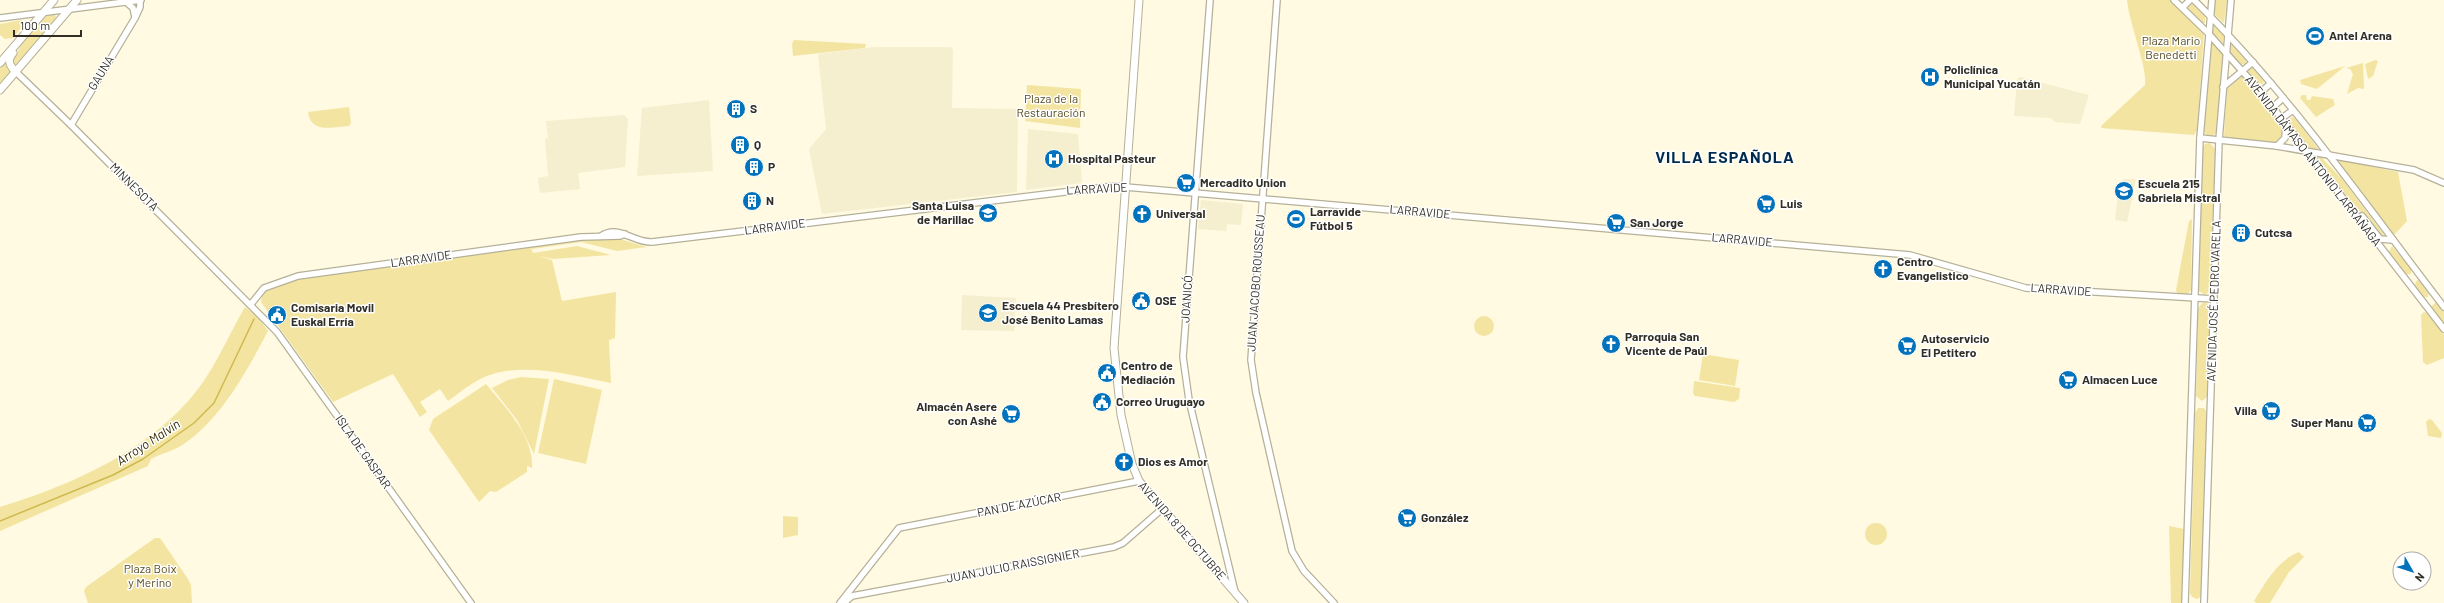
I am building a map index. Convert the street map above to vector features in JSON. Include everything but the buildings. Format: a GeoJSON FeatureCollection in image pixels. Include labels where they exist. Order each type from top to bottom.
{"type":"FeatureCollection","features":[{"type":"Feature","properties":{"kind":"main road"},"geometry":{"type":"LineString","coordinates":[[0,63],[54,0]]}},
{"type":"Feature","properties":{"kind":"main road"},"geometry":{"type":"LineString","coordinates":[[0,90],[77,0]]}},
{"type":"Feature","properties":{"kind":"main road","name":"AVENIDA 8 DE OCTUBRE"},"geometry":{"type":"LineString","coordinates":[[1139,0],[1114,348],[1120,415],[1132,464],[1139,481],[1244,603]]}},
{"type":"Feature","properties":{"kind":"main road"},"geometry":{"type":"LineString","coordinates":[[15,71],[10,66],[9,59],[25,40],[28,30]]}},
{"type":"Feature","properties":{"kind":"street"},"geometry":{"type":"LineString","coordinates":[[0,18],[140,0]]}},
{"type":"Feature","properties":{"kind":"street","name":"GAUNA"},"geometry":{"type":"LineString","coordinates":[[71,125],[134,18],[140,7],[140,0]]}},
{"type":"Feature","properties":{"kind":"street","name":"JOANICÓ"},"geometry":{"type":"LineString","coordinates":[[1210,0],[1183,357],[1189,400],[1235,592]]}},
{"type":"Feature","properties":{"kind":"street","name":"JUAN JACOBO ROUSSEAU"},"geometry":{"type":"LineString","coordinates":[[1277,0],[1261,198],[1251,360],[1256,393],[1291,546],[1304,571],[1334,603]]}},
{"type":"Feature","properties":{"kind":"street","name":"AVENIDA DÁMASO ANTONIO LARRAÑAGA"},"geometry":{"type":"LineString","coordinates":[[2174,0],[2227,52],[2261,92],[2444,329]]}},
{"type":"Feature","properties":{"kind":"street"},"geometry":{"type":"LineString","coordinates":[[2182,7],[2190,0]]}},
{"type":"Feature","properties":{"kind":"street","name":"AVENIDA DÁMASO ANTONIO LARRAÑAGA"},"geometry":{"type":"LineString","coordinates":[[2194,0],[2228,34],[2271,83],[2328,154],[2444,307]]}},
{"type":"Feature","properties":{"kind":"street","name":"AVENIDA JOSÉ PEDRO VARELA"},"geometry":{"type":"LineString","coordinates":[[2185,603],[2200,138],[2212,0]]}},
{"type":"Feature","properties":{"kind":"street","name":"AVENIDA JOSÉ PEDRO VARELA"},"geometry":{"type":"LineString","coordinates":[[2204,603],[2219,140],[2231,0]]}},
{"type":"Feature","properties":{"kind":"street"},"geometry":{"type":"LineString","coordinates":[[126,2],[133,8],[134,18]]}},
{"type":"Feature","properties":{"kind":"street"},"geometry":{"type":"LineString","coordinates":[[2224,88],[2253,62]]}},
{"type":"Feature","properties":{"kind":"street","name":"MINNESOTA"},"geometry":{"type":"LineString","coordinates":[[15,71],[251,304]]}},
{"type":"Feature","properties":{"kind":"street"},"geometry":{"type":"LineString","coordinates":[[2261,92],[2271,83]]}},
{"type":"Feature","properties":{"kind":"street"},"geometry":{"type":"LineString","coordinates":[[2273,107],[2283,98]]}},
{"type":"Feature","properties":{"kind":"street"},"geometry":{"type":"LineString","coordinates":[[2277,146],[2285,138],[2284,121],[2292,110]]}},
{"type":"Feature","properties":{"kind":"street"},"geometry":{"type":"LineString","coordinates":[[2200,138],[2277,146],[2328,154],[2414,170],[2444,183]]}},
{"type":"Feature","properties":{"kind":"street","name":"LARRAVIDE"},"geometry":{"type":"LineString","coordinates":[[251,304],[264,288],[292,277],[569,238],[601,236],[618,232],[640,242],[652,242],[1088,188],[1125,186],[1910,255],[2026,288],[2214,299]]}},
{"type":"Feature","properties":{"kind":"street"},"geometry":{"type":"LineString","coordinates":[[2351,208],[2357,210],[2380,239],[2393,240]]}},
{"type":"Feature","properties":{"kind":"street","name":"ISLA DE GASPAR"},"geometry":{"type":"LineString","coordinates":[[251,304],[277,332],[471,603]]}},
{"type":"Feature","properties":{"kind":"street","name":"PAN DE AZÚCAR"},"geometry":{"type":"LineString","coordinates":[[840,603],[899,528],[1139,481]]}},
{"type":"Feature","properties":{"kind":"street","name":"JUAN JULIO RAISSIGNIER"},"geometry":{"type":"LineString","coordinates":[[844,603],[852,596],[1114,547],[1123,543],[1162,509]]}},
{"type":"Feature","properties":{"kind":"street","name":"JUAN JACOBO ROUSSEAU"},"geometry":{"type":"LineString","coordinates":[[1294,543],[1298,561]]}},
{"type":"Feature","properties":{"kind":"shaded area"},"geometry":{"type":"Polygon","coordinates":[[[874,47],[951,47],[953,50],[952,108],[1018,109],[1017,192],[822,214],[809,149],[826,129],[818,54],[874,47]]]}},
{"type":"Feature","properties":{"kind":"shaded area"},"geometry":{"type":"Polygon","coordinates":[[[2020,77],[2089,95],[2080,124],[2055,122],[2051,118],[2014,116],[2017,79],[2020,77]]]}},
{"type":"Feature","properties":{"kind":"shaded area"},"geometry":{"type":"Polygon","coordinates":[[[709,100],[713,171],[637,176],[642,108],[709,100]]]}},
{"type":"Feature","properties":{"kind":"shaded area"},"geometry":{"type":"Polygon","coordinates":[[[624,115],[628,119],[625,167],[578,173],[580,189],[540,193],[538,178],[548,176],[545,139],[548,138],[546,121],[624,115]]]}},
{"type":"Feature","properties":{"kind":"shaded area","name":"Hospital Pasteur"},"geometry":{"type":"Polygon","coordinates":[[[1028,129],[1078,134],[1082,183],[1026,190],[1028,129]]]}},
{"type":"Feature","properties":{"kind":"shaded area"},"geometry":{"type":"Polygon","coordinates":[[[2123,179],[2136,179],[2127,222],[2115,220],[2119,182],[2122,182],[2123,179]]]}},
{"type":"Feature","properties":{"kind":"shaded area"},"geometry":{"type":"Polygon","coordinates":[[[1201,200],[1243,204],[1241,225],[1227,224],[1226,231],[1198,229],[1201,200]]]}},
{"type":"Feature","properties":{"kind":"shaded area","name":"Escuela 44 Presbítero José Benito Lamas"},"geometry":{"type":"Polygon","coordinates":[[[962,295],[1016,298],[1014,331],[961,330],[962,295]]]}},
{"type":"Feature","properties":{"kind":"green space","name":"Plaza Mario Benedetti"},"geometry":{"type":"Polygon","coordinates":[[[2127,0],[2171,0],[2204,33],[2197,130],[2194,135],[2101,128],[2102,125],[2145,85],[2144,68],[2128,10],[2127,0]]]}},
{"type":"Feature","properties":{"kind":"green space"},"geometry":{"type":"Polygon","coordinates":[[[2214,0],[2227,0],[2224,23],[2213,13],[2214,0]]]}},
{"type":"Feature","properties":{"kind":"green space"},"geometry":{"type":"Polygon","coordinates":[[[2190,3],[2194,4],[2205,15],[2205,23],[2202,23],[2189,11],[2188,6],[2190,3]]]}},
{"type":"Feature","properties":{"kind":"green space"},"geometry":{"type":"Polygon","coordinates":[[[54,14],[57,18],[15,66],[12,63],[22,44],[39,22],[49,15],[54,14]]]}},
{"type":"Feature","properties":{"kind":"green space"},"geometry":{"type":"Polygon","coordinates":[[[21,20],[24,24],[13,38],[5,39],[0,35],[0,24],[21,20]]]}},
{"type":"Feature","properties":{"kind":"green space"},"geometry":{"type":"Polygon","coordinates":[[[2213,24],[2224,35],[2223,43],[2212,32],[2213,24]]]}},
{"type":"Feature","properties":{"kind":"green space"},"geometry":{"type":"Polygon","coordinates":[[[794,40],[866,44],[865,48],[793,56],[792,44],[794,40]]]}},
{"type":"Feature","properties":{"kind":"green space"},"geometry":{"type":"Polygon","coordinates":[[[2212,42],[2223,54],[2216,133],[2209,137],[2204,132],[2212,42]]]}},
{"type":"Feature","properties":{"kind":"green space"},"geometry":{"type":"Polygon","coordinates":[[[2233,44],[2247,60],[2245,64],[2241,64],[2230,52],[2230,45],[2233,44]]]}},
{"type":"Feature","properties":{"kind":"green space"},"geometry":{"type":"Polygon","coordinates":[[[8,59],[11,72],[0,85],[0,68],[8,59]]]}},
{"type":"Feature","properties":{"kind":"green space"},"geometry":{"type":"Polygon","coordinates":[[[2375,60],[2378,61],[2373,76],[2368,79],[2365,64],[2375,60]]]}},
{"type":"Feature","properties":{"kind":"green space"},"geometry":{"type":"Polygon","coordinates":[[[2363,63],[2364,89],[2358,88],[2347,94],[2353,74],[2350,69],[2346,68],[2363,63]]]}},
{"type":"Feature","properties":{"kind":"green space"},"geometry":{"type":"Polygon","coordinates":[[[2252,65],[2264,78],[2263,84],[2257,83],[2247,71],[2252,65]]]}},
{"type":"Feature","properties":{"kind":"green space"},"geometry":{"type":"Polygon","coordinates":[[[2345,66],[2317,89],[2301,84],[2300,80],[2345,66]]]}},
{"type":"Feature","properties":{"kind":"green space"},"geometry":{"type":"Polygon","coordinates":[[[2242,76],[2283,126],[2284,135],[2277,143],[2227,138],[2224,136],[2227,89],[2242,76]]]}},
{"type":"Feature","properties":{"kind":"green space","name":"Plaza de la Restauración"},"geometry":{"type":"Polygon","coordinates":[[[1027,85],[1081,89],[1080,128],[1025,121],[1027,85]]]}},
{"type":"Feature","properties":{"kind":"green space"},"geometry":{"type":"Polygon","coordinates":[[[2302,95],[2306,95],[2307,100],[2310,100],[2312,96],[2333,99],[2335,105],[2316,117],[2300,98],[2302,95]]]}},
{"type":"Feature","properties":{"kind":"green space"},"geometry":{"type":"Polygon","coordinates":[[[349,107],[351,123],[349,126],[324,128],[318,126],[313,124],[308,112],[349,107]]]}},
{"type":"Feature","properties":{"kind":"green space"},"geometry":{"type":"Polygon","coordinates":[[[2291,117],[2295,118],[2319,150],[2308,148],[2289,123],[2291,117]]]}},
{"type":"Feature","properties":{"kind":"green space"},"geometry":{"type":"Polygon","coordinates":[[[2210,143],[2215,149],[2211,290],[2205,295],[2199,291],[2202,149],[2205,144],[2210,143]]]}},
{"type":"Feature","properties":{"kind":"green space"},"geometry":{"type":"Polygon","coordinates":[[[2317,156],[2321,157],[2342,179],[2385,236],[2377,233],[2316,158],[2317,156]]]}},
{"type":"Feature","properties":{"kind":"green space"},"geometry":{"type":"Polygon","coordinates":[[[2335,159],[2398,172],[2407,221],[2395,234],[2391,233],[2335,159]]]}},
{"type":"Feature","properties":{"kind":"green space"},"geometry":{"type":"Polygon","coordinates":[[[2192,219],[2191,290],[2187,295],[2178,295],[2176,290],[2189,221],[2192,219]]]}},
{"type":"Feature","properties":{"kind":"green space"},"geometry":{"type":"Polygon","coordinates":[[[620,239],[647,247],[617,251],[581,242],[532,249],[532,247],[573,240],[620,239]]]}},
{"type":"Feature","properties":{"kind":"green space"},"geometry":{"type":"Polygon","coordinates":[[[577,246],[611,255],[553,259],[538,256],[552,260],[562,301],[616,292],[615,338],[609,340],[611,383],[567,374],[537,370],[507,371],[481,378],[448,401],[440,389],[420,402],[427,412],[420,417],[393,374],[333,402],[261,302],[263,292],[268,289],[307,277],[531,247],[533,253],[577,246]]]}},
{"type":"Feature","properties":{"kind":"green space"},"geometry":{"type":"Polygon","coordinates":[[[2392,246],[2411,269],[2411,274],[2405,274],[2389,252],[2392,246]]]}},
{"type":"Feature","properties":{"kind":"green space"},"geometry":{"type":"Polygon","coordinates":[[[2417,280],[2421,281],[2429,292],[2428,297],[2423,297],[2414,286],[2417,280]]]}},
{"type":"Feature","properties":{"kind":"green space"},"geometry":{"type":"Polygon","coordinates":[[[2436,302],[2444,311],[2444,325],[2431,307],[2436,302]]]}},
{"type":"Feature","properties":{"kind":"green space"},"geometry":{"type":"Polygon","coordinates":[[[2202,303],[2207,303],[2210,308],[2208,396],[2202,401],[2196,396],[2198,309],[2202,303]]]}},
{"type":"Feature","properties":{"kind":"green space"},"geometry":{"type":"Polygon","coordinates":[[[245,307],[257,316],[268,331],[251,363],[231,395],[207,424],[193,437],[179,447],[151,459],[148,466],[0,531],[0,507],[55,488],[108,463],[134,447],[179,411],[205,379],[245,307]]]}},
{"type":"Feature","properties":{"kind":"green space"},"geometry":{"type":"Polygon","coordinates":[[[2424,312],[2427,313],[2444,335],[2444,358],[2427,365],[2423,362],[2421,315],[2424,312]]]}},
{"type":"Feature","properties":{"kind":"green space"},"geometry":{"type":"Polygon","coordinates":[[[1484,316],[1491,319],[1494,326],[1491,333],[1484,336],[1477,333],[1474,326],[1477,319],[1484,316]]]}},
{"type":"Feature","properties":{"kind":"green space"},"geometry":{"type":"Polygon","coordinates":[[[1703,354],[1739,360],[1735,386],[1699,380],[1703,354]]]}},
{"type":"Feature","properties":{"kind":"green space"},"geometry":{"type":"Polygon","coordinates":[[[521,377],[549,379],[534,454],[517,420],[492,388],[508,380],[521,377]]]}},
{"type":"Feature","properties":{"kind":"green space"},"geometry":{"type":"Polygon","coordinates":[[[554,379],[602,390],[586,464],[538,453],[554,379]]]}},
{"type":"Feature","properties":{"kind":"green space"},"geometry":{"type":"Polygon","coordinates":[[[1694,381],[1740,388],[1739,399],[1734,402],[1695,396],[1693,393],[1694,381]]]}},
{"type":"Feature","properties":{"kind":"green space"},"geometry":{"type":"Polygon","coordinates":[[[486,384],[509,412],[523,433],[531,456],[532,468],[527,466],[527,472],[496,492],[490,491],[479,502],[429,430],[433,419],[486,384]]]}},
{"type":"Feature","properties":{"kind":"green space"},"geometry":{"type":"Polygon","coordinates":[[[2198,408],[2204,408],[2208,414],[2202,596],[2197,599],[2192,597],[2190,593],[2195,413],[2198,408]]]}},
{"type":"Feature","properties":{"kind":"green space"},"geometry":{"type":"Polygon","coordinates":[[[2429,419],[2432,420],[2442,433],[2441,438],[2428,436],[2426,422],[2429,419]]]}},
{"type":"Feature","properties":{"kind":"green space"},"geometry":{"type":"Polygon","coordinates":[[[783,516],[798,517],[798,535],[783,538],[783,516]]]}},
{"type":"Feature","properties":{"kind":"green space"},"geometry":{"type":"Polygon","coordinates":[[[1876,523],[1884,526],[1887,534],[1884,542],[1876,545],[1868,542],[1865,534],[1868,526],[1876,523]]]}},
{"type":"Feature","properties":{"kind":"green space"},"geometry":{"type":"Polygon","coordinates":[[[2169,526],[2184,529],[2182,603],[2171,603],[2169,526]]]}},
{"type":"Feature","properties":{"kind":"green space","name":"Plaza Boix y Merino"},"geometry":{"type":"Polygon","coordinates":[[[155,538],[160,538],[188,579],[191,585],[192,603],[88,603],[84,591],[86,587],[155,538]]]}},
{"type":"Feature","properties":{"kind":"green space"},"geometry":{"type":"Polygon","coordinates":[[[2299,552],[2304,557],[2289,572],[2270,603],[2256,603],[2254,601],[2278,566],[2299,552]]]}},
{"type":"Feature","properties":{"kind":"waterway","name":"Arroyo Malvín"},"geometry":{"type":"LineString","coordinates":[[0,521],[113,475],[143,459],[194,423],[214,403],[254,319]]}},
{"type":"Feature","properties":{"kind":"place","name":"Antel Arena"},"geometry":{"type":"Point","coordinates":[2315,36]}},
{"type":"Feature","properties":{"kind":"place","name":"Policlínica Municipal Yucatán"},"geometry":{"type":"Point","coordinates":[1930,77]}},
{"type":"Feature","properties":{"kind":"place","name":"S"},"geometry":{"type":"Point","coordinates":[736,109]}},
{"type":"Feature","properties":{"kind":"place","name":"Q"},"geometry":{"type":"Point","coordinates":[740,145]}},
{"type":"Feature","properties":{"kind":"place","name":"Hospital Pasteur"},"geometry":{"type":"Point","coordinates":[1054,159]}},
{"type":"Feature","properties":{"kind":"place","name":"P"},"geometry":{"type":"Point","coordinates":[754,167]}},
{"type":"Feature","properties":{"kind":"place","name":"Mercadito Union"},"geometry":{"type":"Point","coordinates":[1186,183]}},
{"type":"Feature","properties":{"kind":"place","name":"Escuela 215 Gabriela Mistral"},"geometry":{"type":"Point","coordinates":[2124,191]}},
{"type":"Feature","properties":{"kind":"place","name":"N"},"geometry":{"type":"Point","coordinates":[752,201]}},
{"type":"Feature","properties":{"kind":"place","name":"Luis"},"geometry":{"type":"Point","coordinates":[1766,204]}},
{"type":"Feature","properties":{"kind":"place","name":"Santa Luisa de Marillac"},"geometry":{"type":"Point","coordinates":[988,213]}},
{"type":"Feature","properties":{"kind":"place","name":"Universal"},"geometry":{"type":"Point","coordinates":[1142,214]}},
{"type":"Feature","properties":{"kind":"place","name":"Larravide Fútbol 5"},"geometry":{"type":"Point","coordinates":[1296,219]}},
{"type":"Feature","properties":{"kind":"place","name":"San Jorge"},"geometry":{"type":"Point","coordinates":[1616,223]}},
{"type":"Feature","properties":{"kind":"place","name":"Cutcsa"},"geometry":{"type":"Point","coordinates":[2241,233]}},
{"type":"Feature","properties":{"kind":"place","name":"Centro Evangelistico"},"geometry":{"type":"Point","coordinates":[1883,269]}},
{"type":"Feature","properties":{"kind":"place","name":"OSE"},"geometry":{"type":"Point","coordinates":[1141,301]}},
{"type":"Feature","properties":{"kind":"place","name":"Escuela 44 Presbítero José Benito Lamas"},"geometry":{"type":"Point","coordinates":[988,313]}},
{"type":"Feature","properties":{"kind":"place","name":"Comisaria Movil Euskal Erría"},"geometry":{"type":"Point","coordinates":[277,315]}},
{"type":"Feature","properties":{"kind":"place","name":"Parroquia San Vicente de Paúl"},"geometry":{"type":"Point","coordinates":[1611,344]}},
{"type":"Feature","properties":{"kind":"place","name":"Autoservicio El Petitero"},"geometry":{"type":"Point","coordinates":[1907,346]}},
{"type":"Feature","properties":{"kind":"place","name":"Centro de Mediación"},"geometry":{"type":"Point","coordinates":[1107,373]}},
{"type":"Feature","properties":{"kind":"place","name":"Almacen Luce"},"geometry":{"type":"Point","coordinates":[2068,380]}},
{"type":"Feature","properties":{"kind":"place","name":"Correo Uruguayo"},"geometry":{"type":"Point","coordinates":[1102,402]}},
{"type":"Feature","properties":{"kind":"place","name":"Villa"},"geometry":{"type":"Point","coordinates":[2271,411]}},
{"type":"Feature","properties":{"kind":"place","name":"Almacén Asere con Ashé"},"geometry":{"type":"Point","coordinates":[1011,414]}},
{"type":"Feature","properties":{"kind":"place","name":"Super Manu"},"geometry":{"type":"Point","coordinates":[2367,423]}},
{"type":"Feature","properties":{"kind":"place","name":"Dios es Amor"},"geometry":{"type":"Point","coordinates":[1124,462]}},
{"type":"Feature","properties":{"kind":"place","name":"González"},"geometry":{"type":"Point","coordinates":[1407,518]}},
{"type":"Feature","properties":{"kind":"district","name":"VILLA ESPAÑOLA"},"geometry":{"type":"Point","coordinates":[1725,157]}}]}
